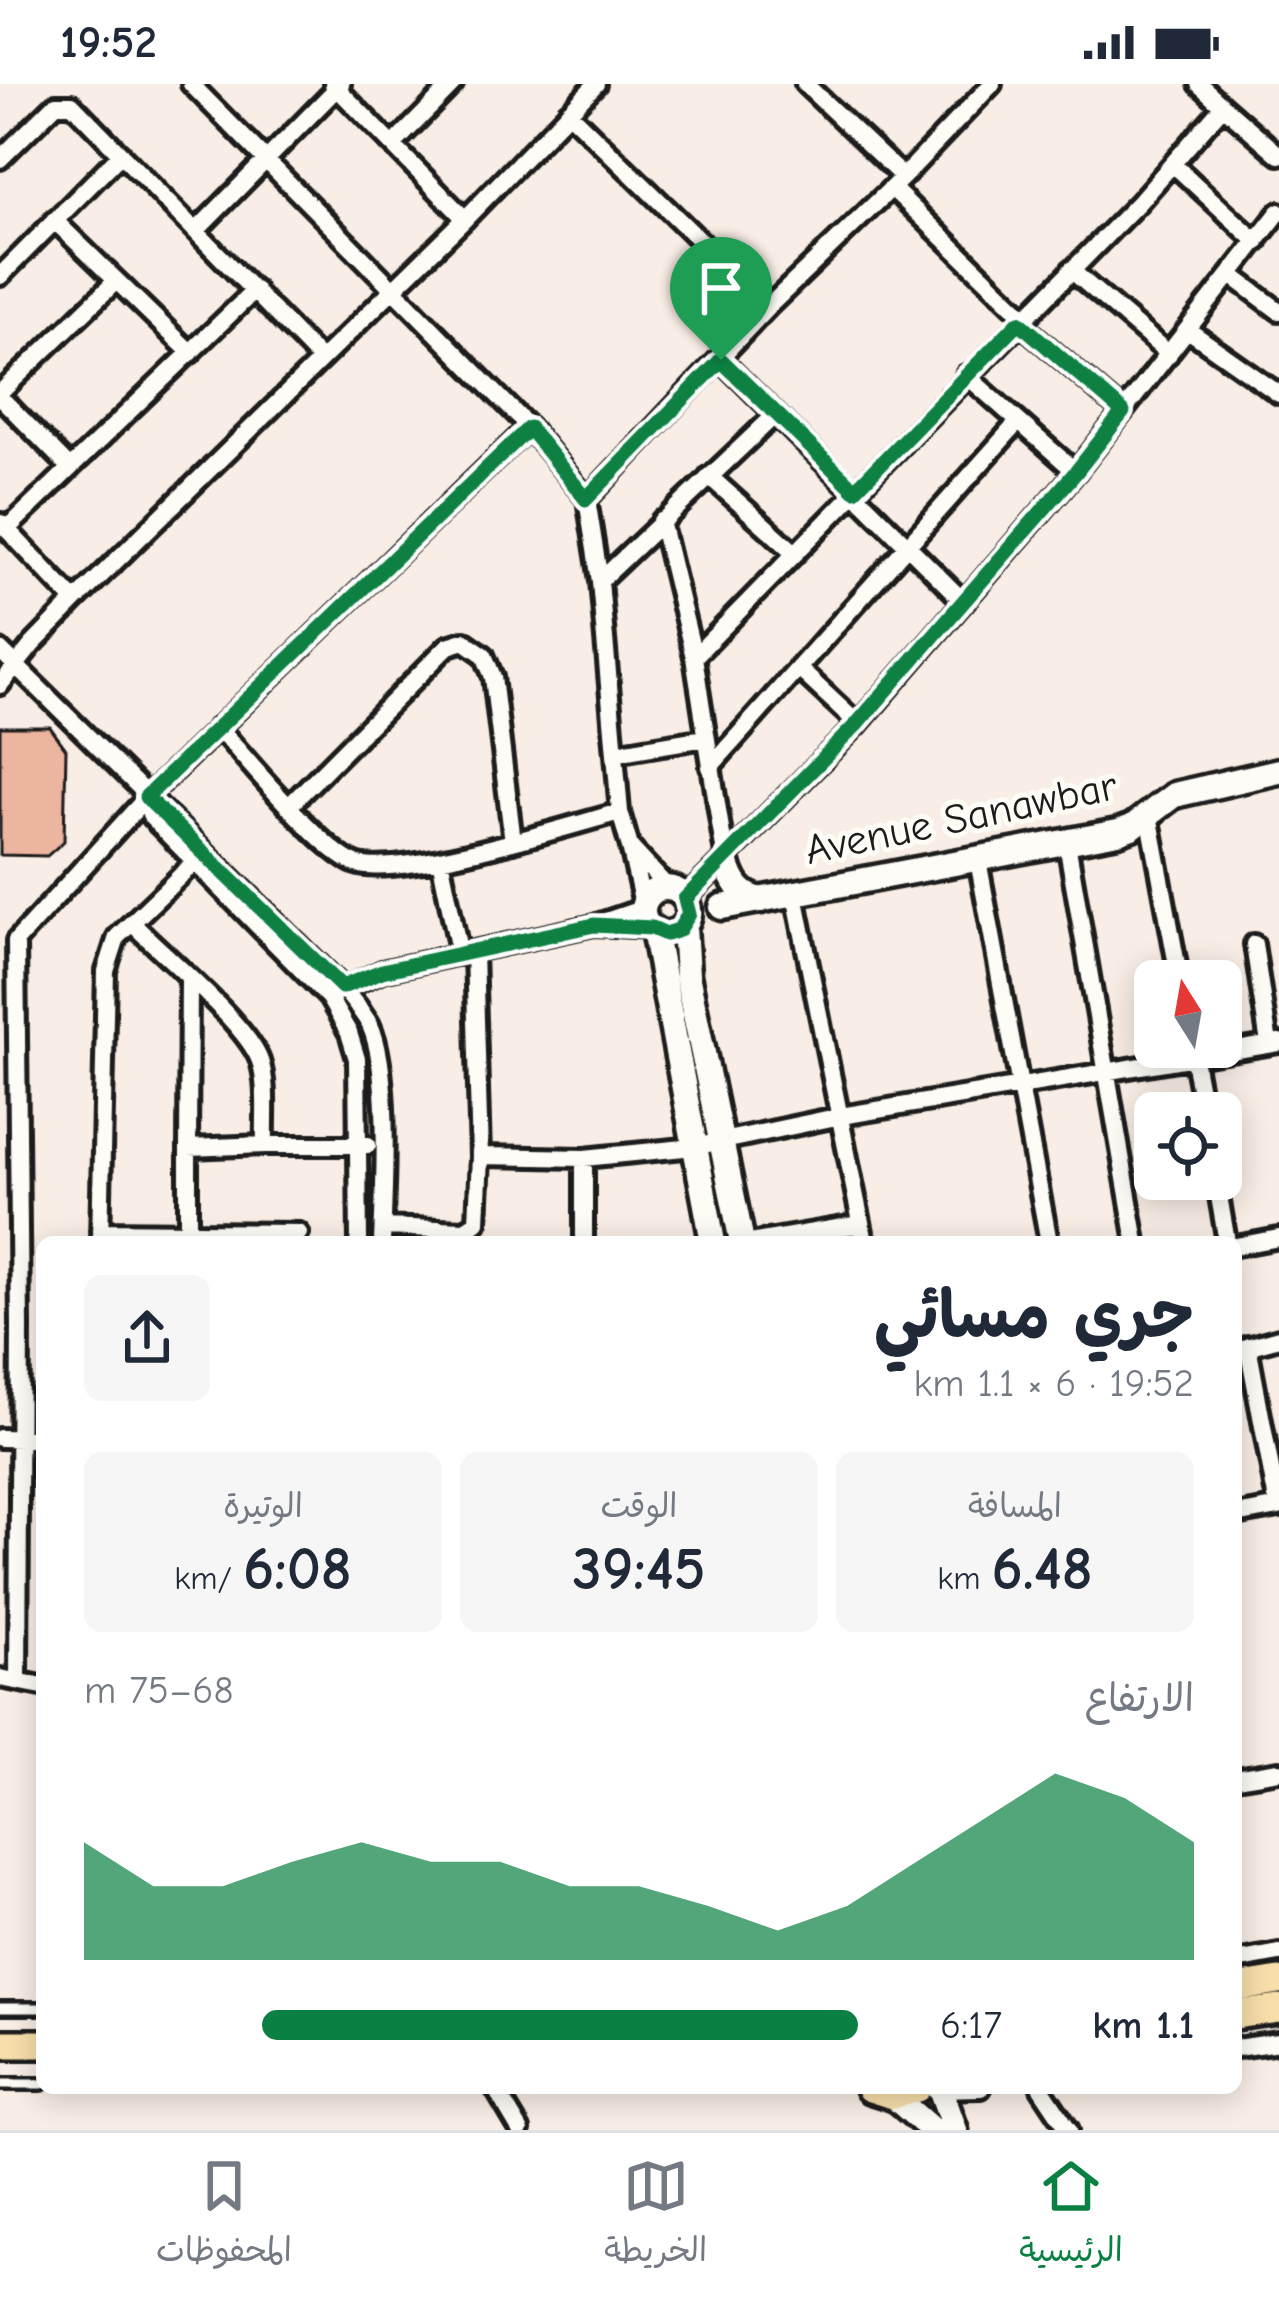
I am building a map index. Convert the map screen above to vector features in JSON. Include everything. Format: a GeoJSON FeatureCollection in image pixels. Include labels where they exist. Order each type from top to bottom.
{"type":"FeatureCollection","features":[{"type":"Feature","properties":{"kind":"main road"},"geometry":{"type":"LineString","coordinates":[[1242,1987],[1279,1981]]}},
{"type":"Feature","properties":{"kind":"main road"},"geometry":{"type":"LineString","coordinates":[[1242,2014],[1279,2009]]}},
{"type":"Feature","properties":{"kind":"main road"},"geometry":{"type":"LineString","coordinates":[[0,2044],[36,2044]]}},
{"type":"Feature","properties":{"kind":"street"},"geometry":{"type":"LineString","coordinates":[[191,84],[529,428],[586,499],[600,581],[620,812],[650,922],[712,1236]]}},
{"type":"Feature","properties":{"kind":"street"},"geometry":{"type":"LineString","coordinates":[[393,145],[452,84]]}},
{"type":"Feature","properties":{"kind":"street"},"geometry":{"type":"LineString","coordinates":[[0,686],[6,660],[32,645],[596,84]]}},
{"type":"Feature","properties":{"kind":"street"},"geometry":{"type":"LineString","coordinates":[[805,84],[1022,319],[1123,412]]}},
{"type":"Feature","properties":{"kind":"street"},"geometry":{"type":"LineString","coordinates":[[586,499],[768,307],[992,84]]}},
{"type":"Feature","properties":{"kind":"street"},"geometry":{"type":"LineString","coordinates":[[1199,84],[1279,155]]}},
{"type":"Feature","properties":{"kind":"street"},"geometry":{"type":"LineString","coordinates":[[197,230],[337,86],[465,219]]}},
{"type":"Feature","properties":{"kind":"street"},"geometry":{"type":"LineString","coordinates":[[0,159],[56,104],[72,104],[320,359]]}},
{"type":"Feature","properties":{"kind":"street"},"geometry":{"type":"LineString","coordinates":[[694,657],[1173,164],[1223,106]]}},
{"type":"Feature","properties":{"kind":"street"},"geometry":{"type":"LineString","coordinates":[[568,112],[768,307]]}},
{"type":"Feature","properties":{"kind":"street"},"geometry":{"type":"LineString","coordinates":[[0,277],[121,154]]}},
{"type":"Feature","properties":{"kind":"street"},"geometry":{"type":"LineString","coordinates":[[1173,164],[1258,242]]}},
{"type":"Feature","properties":{"kind":"street"},"geometry":{"type":"LineString","coordinates":[[335,992],[382,971],[594,925],[650,922],[666,934],[682,907],[857,724],[1076,472],[1279,212]]}},
{"type":"Feature","properties":{"kind":"street"},"geometry":{"type":"LineString","coordinates":[[54,220],[190,353]]}},
{"type":"Feature","properties":{"kind":"street"},"geometry":{"type":"LineString","coordinates":[[1071,270],[1169,354]]}},
{"type":"Feature","properties":{"kind":"street"},"geometry":{"type":"LineString","coordinates":[[1231,275],[1279,311]]}},
{"type":"Feature","properties":{"kind":"street"},"geometry":{"type":"LineString","coordinates":[[70,468],[0,395],[115,282]]}},
{"type":"Feature","properties":{"kind":"street"},"geometry":{"type":"LineString","coordinates":[[75,601],[4,526],[255,290]]}},
{"type":"Feature","properties":{"kind":"street"},"geometry":{"type":"LineString","coordinates":[[1188,329],[1279,394]]}},
{"type":"Feature","properties":{"kind":"street"},"geometry":{"type":"LineString","coordinates":[[721,360],[964,602]]}},
{"type":"Feature","properties":{"kind":"street"},"geometry":{"type":"LineString","coordinates":[[966,375],[1076,472]]}},
{"type":"Feature","properties":{"kind":"street"},"geometry":{"type":"LineString","coordinates":[[600,581],[775,415]]}},
{"type":"Feature","properties":{"kind":"street"},"geometry":{"type":"LineString","coordinates":[[710,767],[1017,423]]}},
{"type":"Feature","properties":{"kind":"street"},"geometry":{"type":"LineString","coordinates":[[9,1679],[8,941],[146,797],[529,428]]}},
{"type":"Feature","properties":{"kind":"street"},"geometry":{"type":"LineString","coordinates":[[709,476],[795,553]]}},
{"type":"Feature","properties":{"kind":"street"},"geometry":{"type":"LineString","coordinates":[[661,521],[694,657],[726,861],[738,888],[750,898],[764,900]]}},
{"type":"Feature","properties":{"kind":"street"},"geometry":{"type":"LineString","coordinates":[[290,806],[448,646],[464,641],[484,655],[493,677],[513,842]]}},
{"type":"Feature","properties":{"kind":"street"},"geometry":{"type":"LineString","coordinates":[[6,660],[369,1022],[379,1049],[382,1234],[465,1230],[474,1226],[478,1216],[480,1156],[467,953],[440,859]]}},
{"type":"Feature","properties":{"kind":"street"},"geometry":{"type":"LineString","coordinates":[[798,668],[857,724]]}},
{"type":"Feature","properties":{"kind":"street"},"geometry":{"type":"LineString","coordinates":[[218,728],[290,806],[340,855],[356,864],[440,859],[620,812]]}},
{"type":"Feature","properties":{"kind":"street"},"geometry":{"type":"LineString","coordinates":[[615,753],[705,738]]}},
{"type":"Feature","properties":{"kind":"street","name":"Avenue Sanawbar"},"geometry":{"type":"LineString","coordinates":[[682,907],[722,907],[795,895],[1118,832],[1174,795],[1279,771]]}},
{"type":"Feature","properties":{"kind":"street"},"geometry":{"type":"LineString","coordinates":[[1149,815],[1176,960]]}},
{"type":"Feature","properties":{"kind":"street"},"geometry":{"type":"LineString","coordinates":[[1067,843],[1135,1236]]}},
{"type":"Feature","properties":{"kind":"street"},"geometry":{"type":"LineString","coordinates":[[630,847],[682,907],[687,975],[741,1236]]}},
{"type":"Feature","properties":{"kind":"street"},"geometry":{"type":"LineString","coordinates":[[100,1236],[106,971],[117,937],[200,857]]}},
{"type":"Feature","properties":{"kind":"street"},"geometry":{"type":"LineString","coordinates":[[978,860],[1047,1236]]}},
{"type":"Feature","properties":{"kind":"street"},"geometry":{"type":"LineString","coordinates":[[650,922],[654,892],[682,907]]}},
{"type":"Feature","properties":{"kind":"street"},"geometry":{"type":"LineString","coordinates":[[795,895],[863,1233],[827,1236]]}},
{"type":"Feature","properties":{"kind":"street"},"geometry":{"type":"LineString","coordinates":[[132,923],[241,1031],[256,1053],[262,1066],[265,1145]]}},
{"type":"Feature","properties":{"kind":"street"},"geometry":{"type":"LineString","coordinates":[[1242,1047],[1274,1044],[1254,944]]}},
{"type":"Feature","properties":{"kind":"street"},"geometry":{"type":"LineString","coordinates":[[189,980],[189,1236]]}},
{"type":"Feature","properties":{"kind":"street"},"geometry":{"type":"LineString","coordinates":[[335,992],[357,1059],[358,1236]]}},
{"type":"Feature","properties":{"kind":"street"},"geometry":{"type":"LineString","coordinates":[[480,1156],[584,1158],[694,1147],[1134,1064]]}},
{"type":"Feature","properties":{"kind":"street"},"geometry":{"type":"LineString","coordinates":[[188,1148],[382,1145]]}},
{"type":"Feature","properties":{"kind":"street"},"geometry":{"type":"LineString","coordinates":[[584,1158],[584,1236]]}},
{"type":"Feature","properties":{"kind":"street"},"geometry":{"type":"LineString","coordinates":[[1220,1200],[1226,1236]]}},
{"type":"Feature","properties":{"kind":"street"},"geometry":{"type":"LineString","coordinates":[[282,1236],[299,1233]]}},
{"type":"Feature","properties":{"kind":"street"},"geometry":{"type":"LineString","coordinates":[[1242,1245],[1279,1238]]}},
{"type":"Feature","properties":{"kind":"street"},"geometry":{"type":"LineString","coordinates":[[1242,1514],[1278,1507],[1242,1348],[1279,1338]]}},
{"type":"Feature","properties":{"kind":"street"},"geometry":{"type":"LineString","coordinates":[[1242,1777],[1279,1771]]}},
{"type":"Feature","properties":{"kind":"street"},"geometry":{"type":"LineString","coordinates":[[1242,1960],[1279,1953]]}},
{"type":"Feature","properties":{"kind":"street"},"geometry":{"type":"LineString","coordinates":[[1242,2047],[1279,2042]]}},
{"type":"Feature","properties":{"kind":"street"},"geometry":{"type":"LineString","coordinates":[[502,2094],[520,2130]]}},
{"type":"Feature","properties":{"kind":"street"},"geometry":{"type":"LineString","coordinates":[[1044,2094],[1069,2130]]}},
{"type":"Feature","properties":{"kind":"street"},"geometry":{"type":"LineString","coordinates":[[924,2097],[925,2123]]}},
{"type":"Feature","properties":{"kind":"street"},"geometry":{"type":"LineString","coordinates":[[924,2097],[925,2123]]}},
{"type":"Feature","properties":{"kind":"lane"},"geometry":{"type":"LineString","coordinates":[[0,2008],[36,2008]]}},
{"type":"Feature","properties":{"kind":"lane"},"geometry":{"type":"LineString","coordinates":[[0,2084],[36,2084]]}},
{"type":"Feature","properties":{"kind":"building"},"geometry":{"type":"Polygon","coordinates":[[[0,727],[50,727],[66,749],[64,841],[47,856],[0,855],[0,727]]]}},
{"type":"Feature","properties":{"kind":"route"},"geometry":{"type":"LineString","coordinates":[[1019,322],[1123,412],[857,724],[685,899],[689,914],[679,930],[666,934],[652,928],[594,925],[382,971],[342,987],[146,797],[529,428],[586,499],[721,360],[855,490],[1019,322]]}}]}
